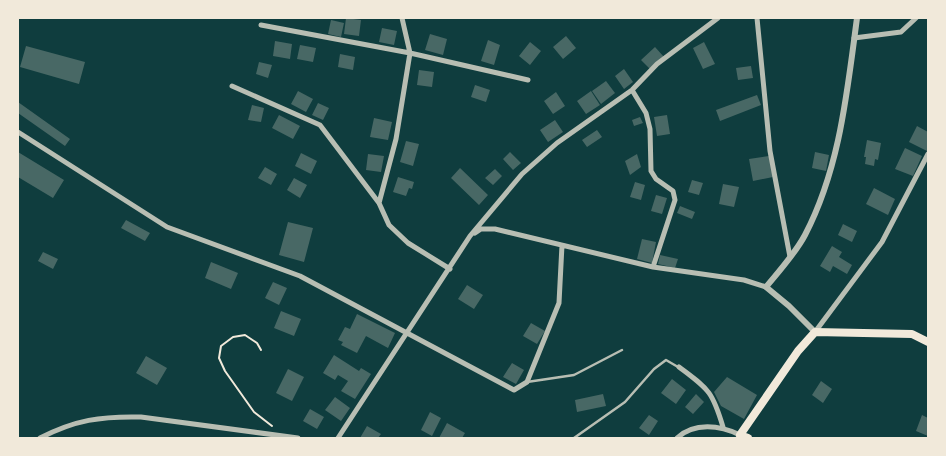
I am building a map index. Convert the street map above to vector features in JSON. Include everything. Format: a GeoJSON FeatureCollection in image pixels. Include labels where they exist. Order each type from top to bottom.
{"type":"FeatureCollection","features":[{"type":"Feature","properties":{"kind":"main road"},"geometry":{"type":"LineString","coordinates":[[742,437],[798,351],[815,332],[912,334],[928,342]]}},
{"type":"Feature","properties":{"kind":"street"},"geometry":{"type":"LineString","coordinates":[[379,203],[396,139],[410,53],[402,18]]}},
{"type":"Feature","properties":{"kind":"street"},"geometry":{"type":"LineString","coordinates":[[338,438],[470,236],[522,174],[557,143],[632,90],[657,64],[718,18]]}},
{"type":"Feature","properties":{"kind":"street"},"geometry":{"type":"LineString","coordinates":[[752,18],[757,20],[770,151],[790,257]]}},
{"type":"Feature","properties":{"kind":"street"},"geometry":{"type":"LineString","coordinates":[[766,287],[804,236],[824,191],[838,148],[857,18]]}},
{"type":"Feature","properties":{"kind":"street"},"geometry":{"type":"LineString","coordinates":[[854,38],[901,32],[916,18]]}},
{"type":"Feature","properties":{"kind":"street"},"geometry":{"type":"LineString","coordinates":[[261,24],[410,53],[528,80]]}},
{"type":"Feature","properties":{"kind":"street"},"geometry":{"type":"LineString","coordinates":[[232,86],[320,125],[379,203],[389,225],[408,243],[450,269]]}},
{"type":"Feature","properties":{"kind":"street"},"geometry":{"type":"LineString","coordinates":[[632,90],[646,112],[650,129],[650,171],[656,179],[673,191],[675,200],[653,267]]}},
{"type":"Feature","properties":{"kind":"street"},"geometry":{"type":"LineString","coordinates":[[18,132],[167,227],[300,276],[514,390],[527,382],[559,303],[562,245]]}},
{"type":"Feature","properties":{"kind":"street"},"geometry":{"type":"LineString","coordinates":[[470,236],[481,229],[495,229],[653,267],[737,279],[766,287],[789,306],[815,332],[882,242],[928,154]]}},
{"type":"Feature","properties":{"kind":"street"},"geometry":{"type":"LineString","coordinates":[[679,367],[708,389],[717,405],[723,427]]}},
{"type":"Feature","properties":{"kind":"street"},"geometry":{"type":"LineString","coordinates":[[40,438],[80,421],[117,416],[141,417],[298,438]]}},
{"type":"Feature","properties":{"kind":"street"},"geometry":{"type":"LineString","coordinates":[[677,438],[684,432],[696,428],[723,427],[742,437]]}},
{"type":"Feature","properties":{"kind":"lane"},"geometry":{"type":"LineString","coordinates":[[527,382],[574,374],[622,350]]}},
{"type":"Feature","properties":{"kind":"lane"},"geometry":{"type":"LineString","coordinates":[[574,438],[626,402],[654,369],[666,360],[679,367]]}},
{"type":"Feature","properties":{"kind":"lane"},"geometry":{"type":"LineString","coordinates":[[278,438],[284,436]]}},
{"type":"Feature","properties":{"kind":"path"},"geometry":{"type":"LineString","coordinates":[[261,350],[257,343],[245,335],[233,337],[221,346],[218,358],[254,412],[284,436]]}},
{"type":"Feature","properties":{"kind":"building"},"geometry":{"type":"Polygon","coordinates":[[[346,18],[361,20],[359,36],[344,34],[346,18]]]}},
{"type":"Feature","properties":{"kind":"building"},"geometry":{"type":"Polygon","coordinates":[[[331,20],[344,23],[341,37],[328,34],[331,20]]]}},
{"type":"Feature","properties":{"kind":"building"},"geometry":{"type":"Polygon","coordinates":[[[382,28],[397,31],[394,45],[379,42],[382,28]]]}},
{"type":"Feature","properties":{"kind":"building"},"geometry":{"type":"Polygon","coordinates":[[[430,34],[447,39],[443,55],[425,50],[430,34]]]}},
{"type":"Feature","properties":{"kind":"building"},"geometry":{"type":"Polygon","coordinates":[[[566,36],[576,48],[563,59],[553,47],[566,36]]]}},
{"type":"Feature","properties":{"kind":"building"},"geometry":{"type":"Polygon","coordinates":[[[488,40],[500,45],[494,65],[481,61],[488,40]]]}},
{"type":"Feature","properties":{"kind":"building"},"geometry":{"type":"Polygon","coordinates":[[[275,41],[292,44],[290,59],[273,56],[275,41]]]}},
{"type":"Feature","properties":{"kind":"building"},"geometry":{"type":"Polygon","coordinates":[[[530,42],[541,51],[530,65],[519,56],[530,42]]]}},
{"type":"Feature","properties":{"kind":"building"},"geometry":{"type":"Polygon","coordinates":[[[704,42],[715,64],[703,69],[693,48],[704,42]]]}},
{"type":"Feature","properties":{"kind":"building"},"geometry":{"type":"Polygon","coordinates":[[[300,45],[316,48],[313,62],[297,59],[300,45]]]}},
{"type":"Feature","properties":{"kind":"building"},"geometry":{"type":"Polygon","coordinates":[[[26,46],[85,62],[79,84],[20,67],[26,46]]]}},
{"type":"Feature","properties":{"kind":"building"},"geometry":{"type":"Polygon","coordinates":[[[655,47],[664,57],[650,69],[641,60],[655,47]]]}},
{"type":"Feature","properties":{"kind":"building"},"geometry":{"type":"Polygon","coordinates":[[[340,54],[355,57],[353,70],[338,67],[340,54]]]}},
{"type":"Feature","properties":{"kind":"building"},"geometry":{"type":"Polygon","coordinates":[[[259,62],[272,65],[268,78],[256,74],[259,62]]]}},
{"type":"Feature","properties":{"kind":"building"},"geometry":{"type":"Polygon","coordinates":[[[751,66],[753,78],[738,80],[736,68],[751,66]]]}},
{"type":"Feature","properties":{"kind":"building"},"geometry":{"type":"Polygon","coordinates":[[[624,69],[633,82],[624,89],[615,76],[624,69]]]}},
{"type":"Feature","properties":{"kind":"building"},"geometry":{"type":"Polygon","coordinates":[[[419,70],[434,72],[432,87],[417,85],[419,70]]]}},
{"type":"Feature","properties":{"kind":"building"},"geometry":{"type":"Polygon","coordinates":[[[606,81],[615,93],[601,104],[592,91],[606,81]]]}},
{"type":"Feature","properties":{"kind":"building"},"geometry":{"type":"Polygon","coordinates":[[[475,85],[490,90],[486,102],[471,97],[475,85]]]}},
{"type":"Feature","properties":{"kind":"building"},"geometry":{"type":"Polygon","coordinates":[[[298,91],[313,99],[306,112],[291,104],[298,91]]]}},
{"type":"Feature","properties":{"kind":"building"},"geometry":{"type":"Polygon","coordinates":[[[591,91],[600,105],[586,114],[577,101],[591,91]]]}},
{"type":"Feature","properties":{"kind":"building"},"geometry":{"type":"Polygon","coordinates":[[[556,92],[565,106],[553,114],[544,101],[556,92]]]}},
{"type":"Feature","properties":{"kind":"building"},"geometry":{"type":"Polygon","coordinates":[[[757,95],[761,105],[720,121],[716,110],[757,95]]]}},
{"type":"Feature","properties":{"kind":"building"},"geometry":{"type":"Polygon","coordinates":[[[18,102],[70,139],[65,146],[18,113],[18,102]]]}},
{"type":"Feature","properties":{"kind":"building"},"geometry":{"type":"Polygon","coordinates":[[[318,103],[329,108],[323,120],[312,115],[318,103]]]}},
{"type":"Feature","properties":{"kind":"building"},"geometry":{"type":"Polygon","coordinates":[[[252,105],[264,108],[261,122],[248,120],[252,105]]]}},
{"type":"Feature","properties":{"kind":"building"},"geometry":{"type":"Polygon","coordinates":[[[279,115],[300,126],[293,139],[272,128],[279,115]]]}},
{"type":"Feature","properties":{"kind":"building"},"geometry":{"type":"Polygon","coordinates":[[[667,115],[670,134],[657,136],[654,117],[667,115]]]}},
{"type":"Feature","properties":{"kind":"building"},"geometry":{"type":"Polygon","coordinates":[[[640,117],[643,123],[634,126],[632,120],[640,117]]]}},
{"type":"Feature","properties":{"kind":"building"},"geometry":{"type":"Polygon","coordinates":[[[374,118],[392,122],[388,140],[370,137],[374,118]]]}},
{"type":"Feature","properties":{"kind":"building"},"geometry":{"type":"Polygon","coordinates":[[[555,120],[563,132],[548,142],[540,130],[555,120]]]}},
{"type":"Feature","properties":{"kind":"building"},"geometry":{"type":"Polygon","coordinates":[[[917,126],[928,132],[927,151],[909,142],[917,126]]]}},
{"type":"Feature","properties":{"kind":"building"},"geometry":{"type":"Polygon","coordinates":[[[597,130],[602,137],[587,147],[582,140],[597,130]]]}},
{"type":"Feature","properties":{"kind":"building"},"geometry":{"type":"Polygon","coordinates":[[[867,140],[881,143],[878,160],[875,159],[874,166],[865,164],[866,157],[864,157],[867,140]]]}},
{"type":"Feature","properties":{"kind":"building"},"geometry":{"type":"Polygon","coordinates":[[[406,141],[419,144],[413,166],[400,162],[406,141]]]}},
{"type":"Feature","properties":{"kind":"building"},"geometry":{"type":"Polygon","coordinates":[[[905,148],[922,156],[913,176],[895,169],[905,148]]]}},
{"type":"Feature","properties":{"kind":"building"},"geometry":{"type":"Polygon","coordinates":[[[18,152],[64,180],[53,198],[18,177],[18,152]]]}},
{"type":"Feature","properties":{"kind":"building"},"geometry":{"type":"Polygon","coordinates":[[[510,152],[521,163],[513,170],[503,159],[510,152]]]}},
{"type":"Feature","properties":{"kind":"building"},"geometry":{"type":"Polygon","coordinates":[[[815,152],[829,155],[826,171],[812,168],[815,152]]]}},
{"type":"Feature","properties":{"kind":"building"},"geometry":{"type":"Polygon","coordinates":[[[301,153],[317,161],[311,174],[295,166],[301,153]]]}},
{"type":"Feature","properties":{"kind":"building"},"geometry":{"type":"Polygon","coordinates":[[[368,154],[384,156],[381,172],[366,170],[368,154]]]}},
{"type":"Feature","properties":{"kind":"building"},"geometry":{"type":"Polygon","coordinates":[[[637,154],[641,167],[630,175],[625,161],[637,154]]]}},
{"type":"Feature","properties":{"kind":"building"},"geometry":{"type":"Polygon","coordinates":[[[769,156],[773,177],[753,181],[749,159],[769,156]]]}},
{"type":"Feature","properties":{"kind":"building"},"geometry":{"type":"Polygon","coordinates":[[[265,167],[277,174],[271,185],[258,178],[265,167]]]}},
{"type":"Feature","properties":{"kind":"building"},"geometry":{"type":"Polygon","coordinates":[[[460,168],[488,195],[479,205],[451,178],[460,168]]]}},
{"type":"Feature","properties":{"kind":"building"},"geometry":{"type":"Polygon","coordinates":[[[495,169],[502,176],[493,185],[485,178],[495,169]]]}},
{"type":"Feature","properties":{"kind":"building"},"geometry":{"type":"Polygon","coordinates":[[[398,177],[414,182],[412,189],[409,188],[406,196],[393,192],[398,177]]]}},
{"type":"Feature","properties":{"kind":"building"},"geometry":{"type":"Polygon","coordinates":[[[294,178],[307,185],[300,198],[287,190],[294,178]]]}},
{"type":"Feature","properties":{"kind":"building"},"geometry":{"type":"Polygon","coordinates":[[[692,180],[703,183],[699,195],[688,192],[692,180]]]}},
{"type":"Feature","properties":{"kind":"building"},"geometry":{"type":"Polygon","coordinates":[[[635,182],[645,185],[641,200],[630,197],[635,182]]]}},
{"type":"Feature","properties":{"kind":"building"},"geometry":{"type":"Polygon","coordinates":[[[723,184],[739,187],[734,207],[719,204],[723,184]]]}},
{"type":"Feature","properties":{"kind":"building"},"geometry":{"type":"Polygon","coordinates":[[[874,188],[895,199],[888,215],[866,204],[874,188]]]}},
{"type":"Feature","properties":{"kind":"building"},"geometry":{"type":"Polygon","coordinates":[[[656,195],[667,198],[662,214],[651,211],[656,195]]]}},
{"type":"Feature","properties":{"kind":"building"},"geometry":{"type":"Polygon","coordinates":[[[680,206],[695,212],[692,219],[677,213],[680,206]]]}},
{"type":"Feature","properties":{"kind":"building"},"geometry":{"type":"Polygon","coordinates":[[[126,220],[150,233],[145,241],[121,228],[126,220]]]}},
{"type":"Feature","properties":{"kind":"building"},"geometry":{"type":"Polygon","coordinates":[[[288,222],[313,228],[304,262],[279,255],[288,222]]]}},
{"type":"Feature","properties":{"kind":"building"},"geometry":{"type":"Polygon","coordinates":[[[843,224],[857,231],[852,242],[838,235],[843,224]]]}},
{"type":"Feature","properties":{"kind":"building"},"geometry":{"type":"Polygon","coordinates":[[[642,239],[656,242],[652,263],[637,259],[642,239]]]}},
{"type":"Feature","properties":{"kind":"building"},"geometry":{"type":"Polygon","coordinates":[[[832,246],[842,252],[839,257],[852,265],[847,274],[833,266],[830,272],[820,266],[832,246]]]}},
{"type":"Feature","properties":{"kind":"building"},"geometry":{"type":"Polygon","coordinates":[[[43,252],[58,259],[53,269],[38,261],[43,252]]]}},
{"type":"Feature","properties":{"kind":"building"},"geometry":{"type":"Polygon","coordinates":[[[660,255],[678,259],[675,268],[658,264],[660,255]]]}},
{"type":"Feature","properties":{"kind":"building"},"geometry":{"type":"Polygon","coordinates":[[[211,262],[238,273],[231,289],[205,278],[211,262]]]}},
{"type":"Feature","properties":{"kind":"building"},"geometry":{"type":"Polygon","coordinates":[[[273,282],[287,288],[279,305],[265,298],[273,282]]]}},
{"type":"Feature","properties":{"kind":"building"},"geometry":{"type":"Polygon","coordinates":[[[467,285],[483,295],[474,309],[458,299],[467,285]]]}},
{"type":"Feature","properties":{"kind":"building"},"geometry":{"type":"Polygon","coordinates":[[[281,311],[301,319],[294,336],[274,328],[281,311]]]}},
{"type":"Feature","properties":{"kind":"building"},"geometry":{"type":"Polygon","coordinates":[[[357,314],[395,333],[388,348],[366,336],[357,353],[341,345],[343,342],[338,340],[345,327],[350,329],[357,314]]]}},
{"type":"Feature","properties":{"kind":"building"},"geometry":{"type":"Polygon","coordinates":[[[531,323],[545,331],[537,344],[523,336],[531,323]]]}},
{"type":"Feature","properties":{"kind":"building"},"geometry":{"type":"Polygon","coordinates":[[[334,355],[359,371],[361,368],[371,374],[355,399],[341,391],[348,381],[338,375],[335,380],[323,373],[334,355]]]}},
{"type":"Feature","properties":{"kind":"building"},"geometry":{"type":"Polygon","coordinates":[[[146,356],[167,368],[157,385],[136,373],[146,356]]]}},
{"type":"Feature","properties":{"kind":"building"},"geometry":{"type":"Polygon","coordinates":[[[512,363],[524,370],[516,384],[503,377],[512,363]]]}},
{"type":"Feature","properties":{"kind":"building"},"geometry":{"type":"Polygon","coordinates":[[[288,369],[304,377],[292,401],[276,393],[288,369]]]}},
{"type":"Feature","properties":{"kind":"building"},"geometry":{"type":"Polygon","coordinates":[[[727,377],[757,395],[744,419],[721,406],[714,392],[727,377]]]}},
{"type":"Feature","properties":{"kind":"building"},"geometry":{"type":"Polygon","coordinates":[[[672,379],[686,390],[676,404],[661,393],[672,379]]]}},
{"type":"Feature","properties":{"kind":"building"},"geometry":{"type":"Polygon","coordinates":[[[821,381],[832,389],[823,403],[812,395],[821,381]]]}},
{"type":"Feature","properties":{"kind":"building"},"geometry":{"type":"Polygon","coordinates":[[[603,394],[606,406],[577,412],[575,400],[603,394]]]}},
{"type":"Feature","properties":{"kind":"building"},"geometry":{"type":"Polygon","coordinates":[[[696,394],[704,402],[693,414],[685,407],[696,394]]]}},
{"type":"Feature","properties":{"kind":"building"},"geometry":{"type":"Polygon","coordinates":[[[335,397],[350,408],[341,421],[325,410],[335,397]]]}},
{"type":"Feature","properties":{"kind":"building"},"geometry":{"type":"Polygon","coordinates":[[[310,409],[324,417],[317,429],[303,421],[310,409]]]}},
{"type":"Feature","properties":{"kind":"building"},"geometry":{"type":"Polygon","coordinates":[[[430,412],[441,418],[432,436],[421,430],[430,412]]]}},
{"type":"Feature","properties":{"kind":"building"},"geometry":{"type":"Polygon","coordinates":[[[649,415],[658,421],[649,435],[639,428],[649,415]]]}},
{"type":"Feature","properties":{"kind":"building"},"geometry":{"type":"Polygon","coordinates":[[[922,415],[928,418],[928,436],[916,431],[922,415]]]}},
{"type":"Feature","properties":{"kind":"building"},"geometry":{"type":"Polygon","coordinates":[[[447,423],[465,433],[462,438],[439,438],[447,423]]]}},
{"type":"Feature","properties":{"kind":"building"},"geometry":{"type":"Polygon","coordinates":[[[367,426],[381,434],[378,438],[360,438],[367,426]]]}}]}
